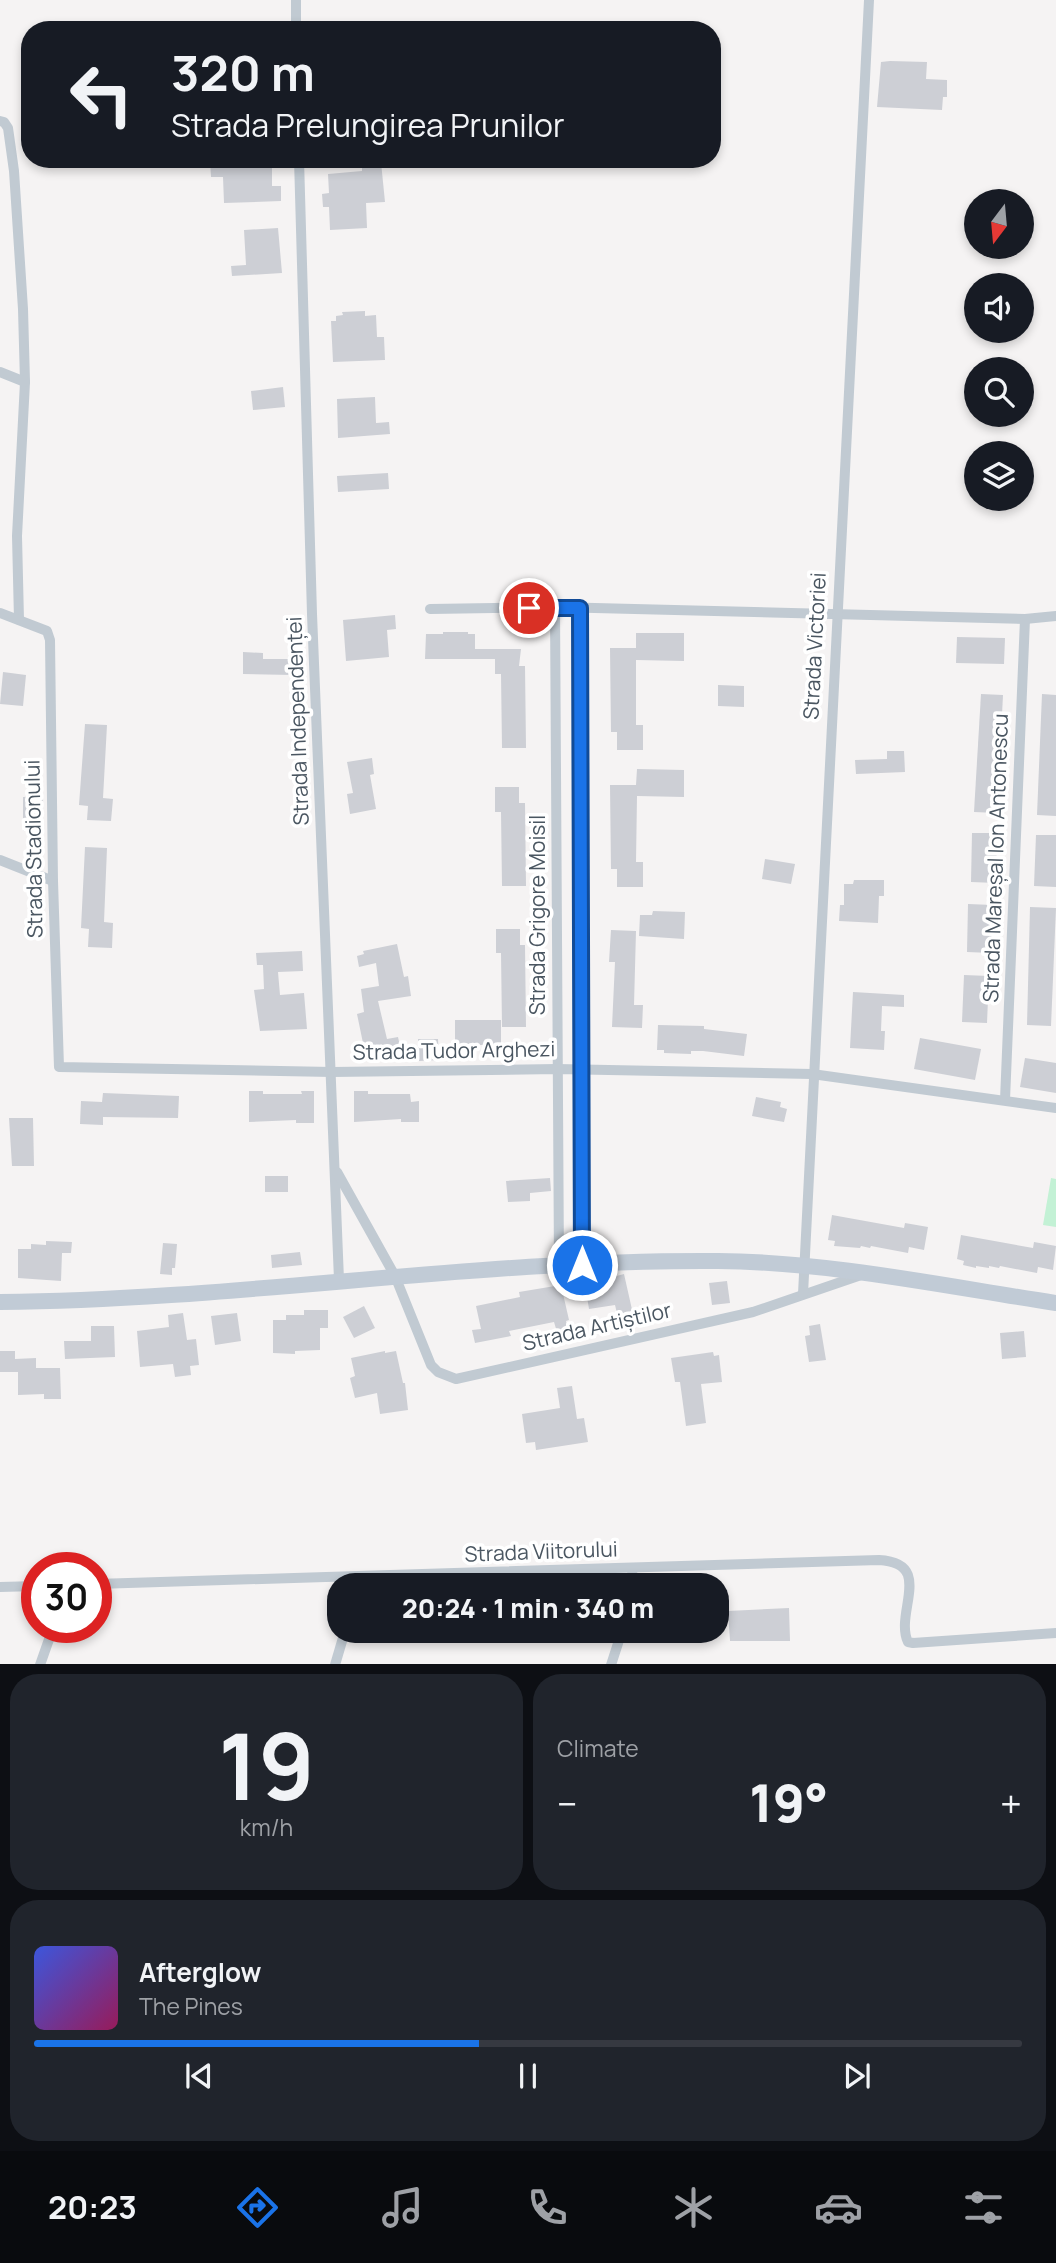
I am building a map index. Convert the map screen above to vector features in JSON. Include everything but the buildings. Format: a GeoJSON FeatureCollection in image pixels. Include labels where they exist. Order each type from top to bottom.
{"type":"FeatureCollection","features":[{"type":"Feature","properties":{"kind":"street"},"geometry":{"type":"LineString","coordinates":[[296,0],[296,21]]}},
{"type":"Feature","properties":{"kind":"street","name":"Strada Victoriei"},"geometry":{"type":"LineString","coordinates":[[803,1294],[812,1074],[869,0]]}},
{"type":"Feature","properties":{"kind":"street"},"geometry":{"type":"LineString","coordinates":[[0,121],[8,128],[14,171],[25,382],[16,536],[19,620],[0,613]]}},
{"type":"Feature","properties":{"kind":"street","name":"Strada Independenței"},"geometry":{"type":"LineString","coordinates":[[299,168],[312,605],[340,1280]]}},
{"type":"Feature","properties":{"kind":"street"},"geometry":{"type":"LineString","coordinates":[[0,372],[25,382]]}},
{"type":"Feature","properties":{"kind":"street"},"geometry":{"type":"LineString","coordinates":[[430,609],[555,607],[1025,619],[1056,616]]}},
{"type":"Feature","properties":{"kind":"street","name":"Strada Grigore Moisil"},"geometry":{"type":"LineString","coordinates":[[555,607],[559,1265]]}},
{"type":"Feature","properties":{"kind":"street","name":"Strada Grigore Moisil"},"geometry":{"type":"LineString","coordinates":[[580,608],[582,1265]]}},
{"type":"Feature","properties":{"kind":"street","name":"Strada Mareșal Ion Antonescu"},"geometry":{"type":"LineString","coordinates":[[1005,1100],[1025,619]]}},
{"type":"Feature","properties":{"kind":"street","name":"Strada Stadionului"},"geometry":{"type":"LineString","coordinates":[[19,620],[47,631],[50,640],[53,881],[60,1067]]}},
{"type":"Feature","properties":{"kind":"street"},"geometry":{"type":"LineString","coordinates":[[0,860],[53,881]]}},
{"type":"Feature","properties":{"kind":"street","name":"Strada Tudor Arghezi"},"geometry":{"type":"LineString","coordinates":[[60,1067],[332,1072],[582,1069],[812,1074],[1056,1108]]}},
{"type":"Feature","properties":{"kind":"street"},"geometry":{"type":"LineString","coordinates":[[335,1169],[395,1276]]}},
{"type":"Feature","properties":{"kind":"street","name":"Strada Artiștilor"},"geometry":{"type":"LineString","coordinates":[[0,1302],[121,1299],[559,1265],[720,1261],[866,1273],[1056,1303]]}},
{"type":"Feature","properties":{"kind":"street","name":"Strada Artiștilor"},"geometry":{"type":"LineString","coordinates":[[395,1276],[431,1365],[438,1372],[456,1379],[753,1312],[866,1273]]}},
{"type":"Feature","properties":{"kind":"street","name":"Strada Viitorului"},"geometry":{"type":"LineString","coordinates":[[527,1573],[887,1560],[902,1567],[910,1580],[905,1629],[908,1642],[1056,1633]]}},
{"type":"Feature","properties":{"kind":"street"},"geometry":{"type":"LineString","coordinates":[[632,1568],[632,1573]]}},
{"type":"Feature","properties":{"kind":"street","name":"Strada Viitorului"},"geometry":{"type":"LineString","coordinates":[[112,1584],[327,1581]]}},
{"type":"Feature","properties":{"kind":"street"},"geometry":{"type":"LineString","coordinates":[[0,1587],[21,1586]]}},
{"type":"Feature","properties":{"kind":"street"},"geometry":{"type":"LineString","coordinates":[[40,1664],[48,1643]]}},
{"type":"Feature","properties":{"kind":"street"},"geometry":{"type":"LineString","coordinates":[[335,1664],[341,1643]]}},
{"type":"Feature","properties":{"kind":"street"},"geometry":{"type":"LineString","coordinates":[[611,1664],[618,1643]]}},
{"type":"Feature","properties":{"kind":"green space"},"geometry":{"type":"Polygon","coordinates":[[[1051,1178],[1056,1179],[1056,1227],[1043,1225],[1051,1178]]]}},
{"type":"Feature","properties":{"kind":"route"},"geometry":{"type":"LineString","coordinates":[[529,608],[580,608],[582,1265]]}}]}
